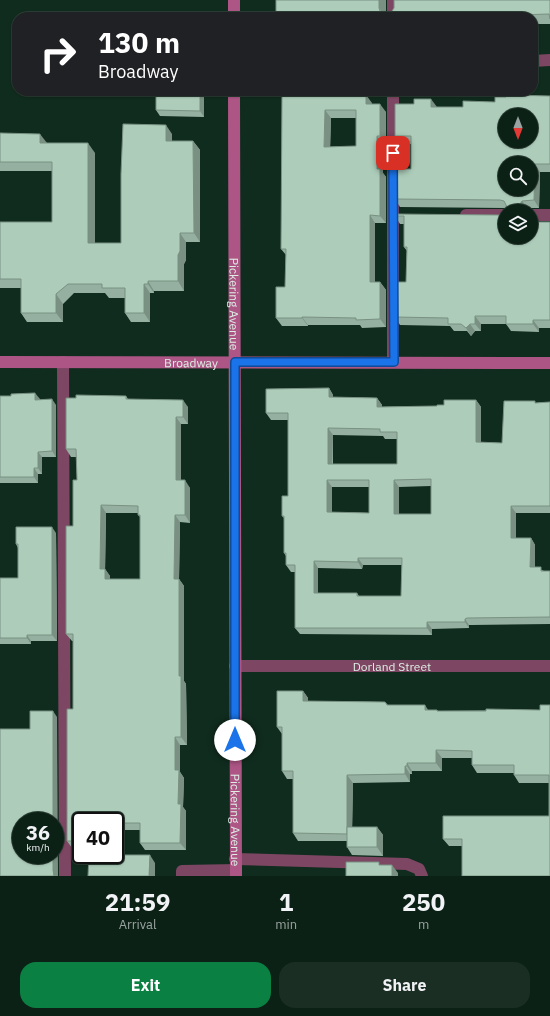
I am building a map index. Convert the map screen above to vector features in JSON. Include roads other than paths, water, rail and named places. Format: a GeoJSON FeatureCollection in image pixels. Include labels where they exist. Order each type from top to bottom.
{"type":"FeatureCollection","features":[{"type":"Feature","properties":{"kind":"street"},"geometry":{"type":"LineString","coordinates":[[234,0],[234,12]]}},
{"type":"Feature","properties":{"kind":"street"},"geometry":{"type":"LineString","coordinates":[[393,0],[393,12]]}},
{"type":"Feature","properties":{"kind":"street"},"geometry":{"type":"LineString","coordinates":[[538,60],[550,60]]}},
{"type":"Feature","properties":{"kind":"street","name":"Pickering Avenue"},"geometry":{"type":"LineString","coordinates":[[234,96],[236,868]]}},
{"type":"Feature","properties":{"kind":"street"},"geometry":{"type":"LineString","coordinates":[[393,96],[398,214],[394,362]]}},
{"type":"Feature","properties":{"kind":"street"},"geometry":{"type":"LineString","coordinates":[[457,214],[498,215]]}},
{"type":"Feature","properties":{"kind":"street"},"geometry":{"type":"LineString","coordinates":[[538,215],[550,215]]}},
{"type":"Feature","properties":{"kind":"street","name":"Broadway"},"geometry":{"type":"LineString","coordinates":[[0,362],[550,363]]}},
{"type":"Feature","properties":{"kind":"street"},"geometry":{"type":"LineString","coordinates":[[63,362],[65,876]]}},
{"type":"Feature","properties":{"kind":"street","name":"Dorland Street"},"geometry":{"type":"LineString","coordinates":[[235,666],[550,666]]}},
{"type":"Feature","properties":{"kind":"street"},"geometry":{"type":"LineString","coordinates":[[182,876],[182,871],[236,868],[407,864],[419,869],[422,876]]}}]}
